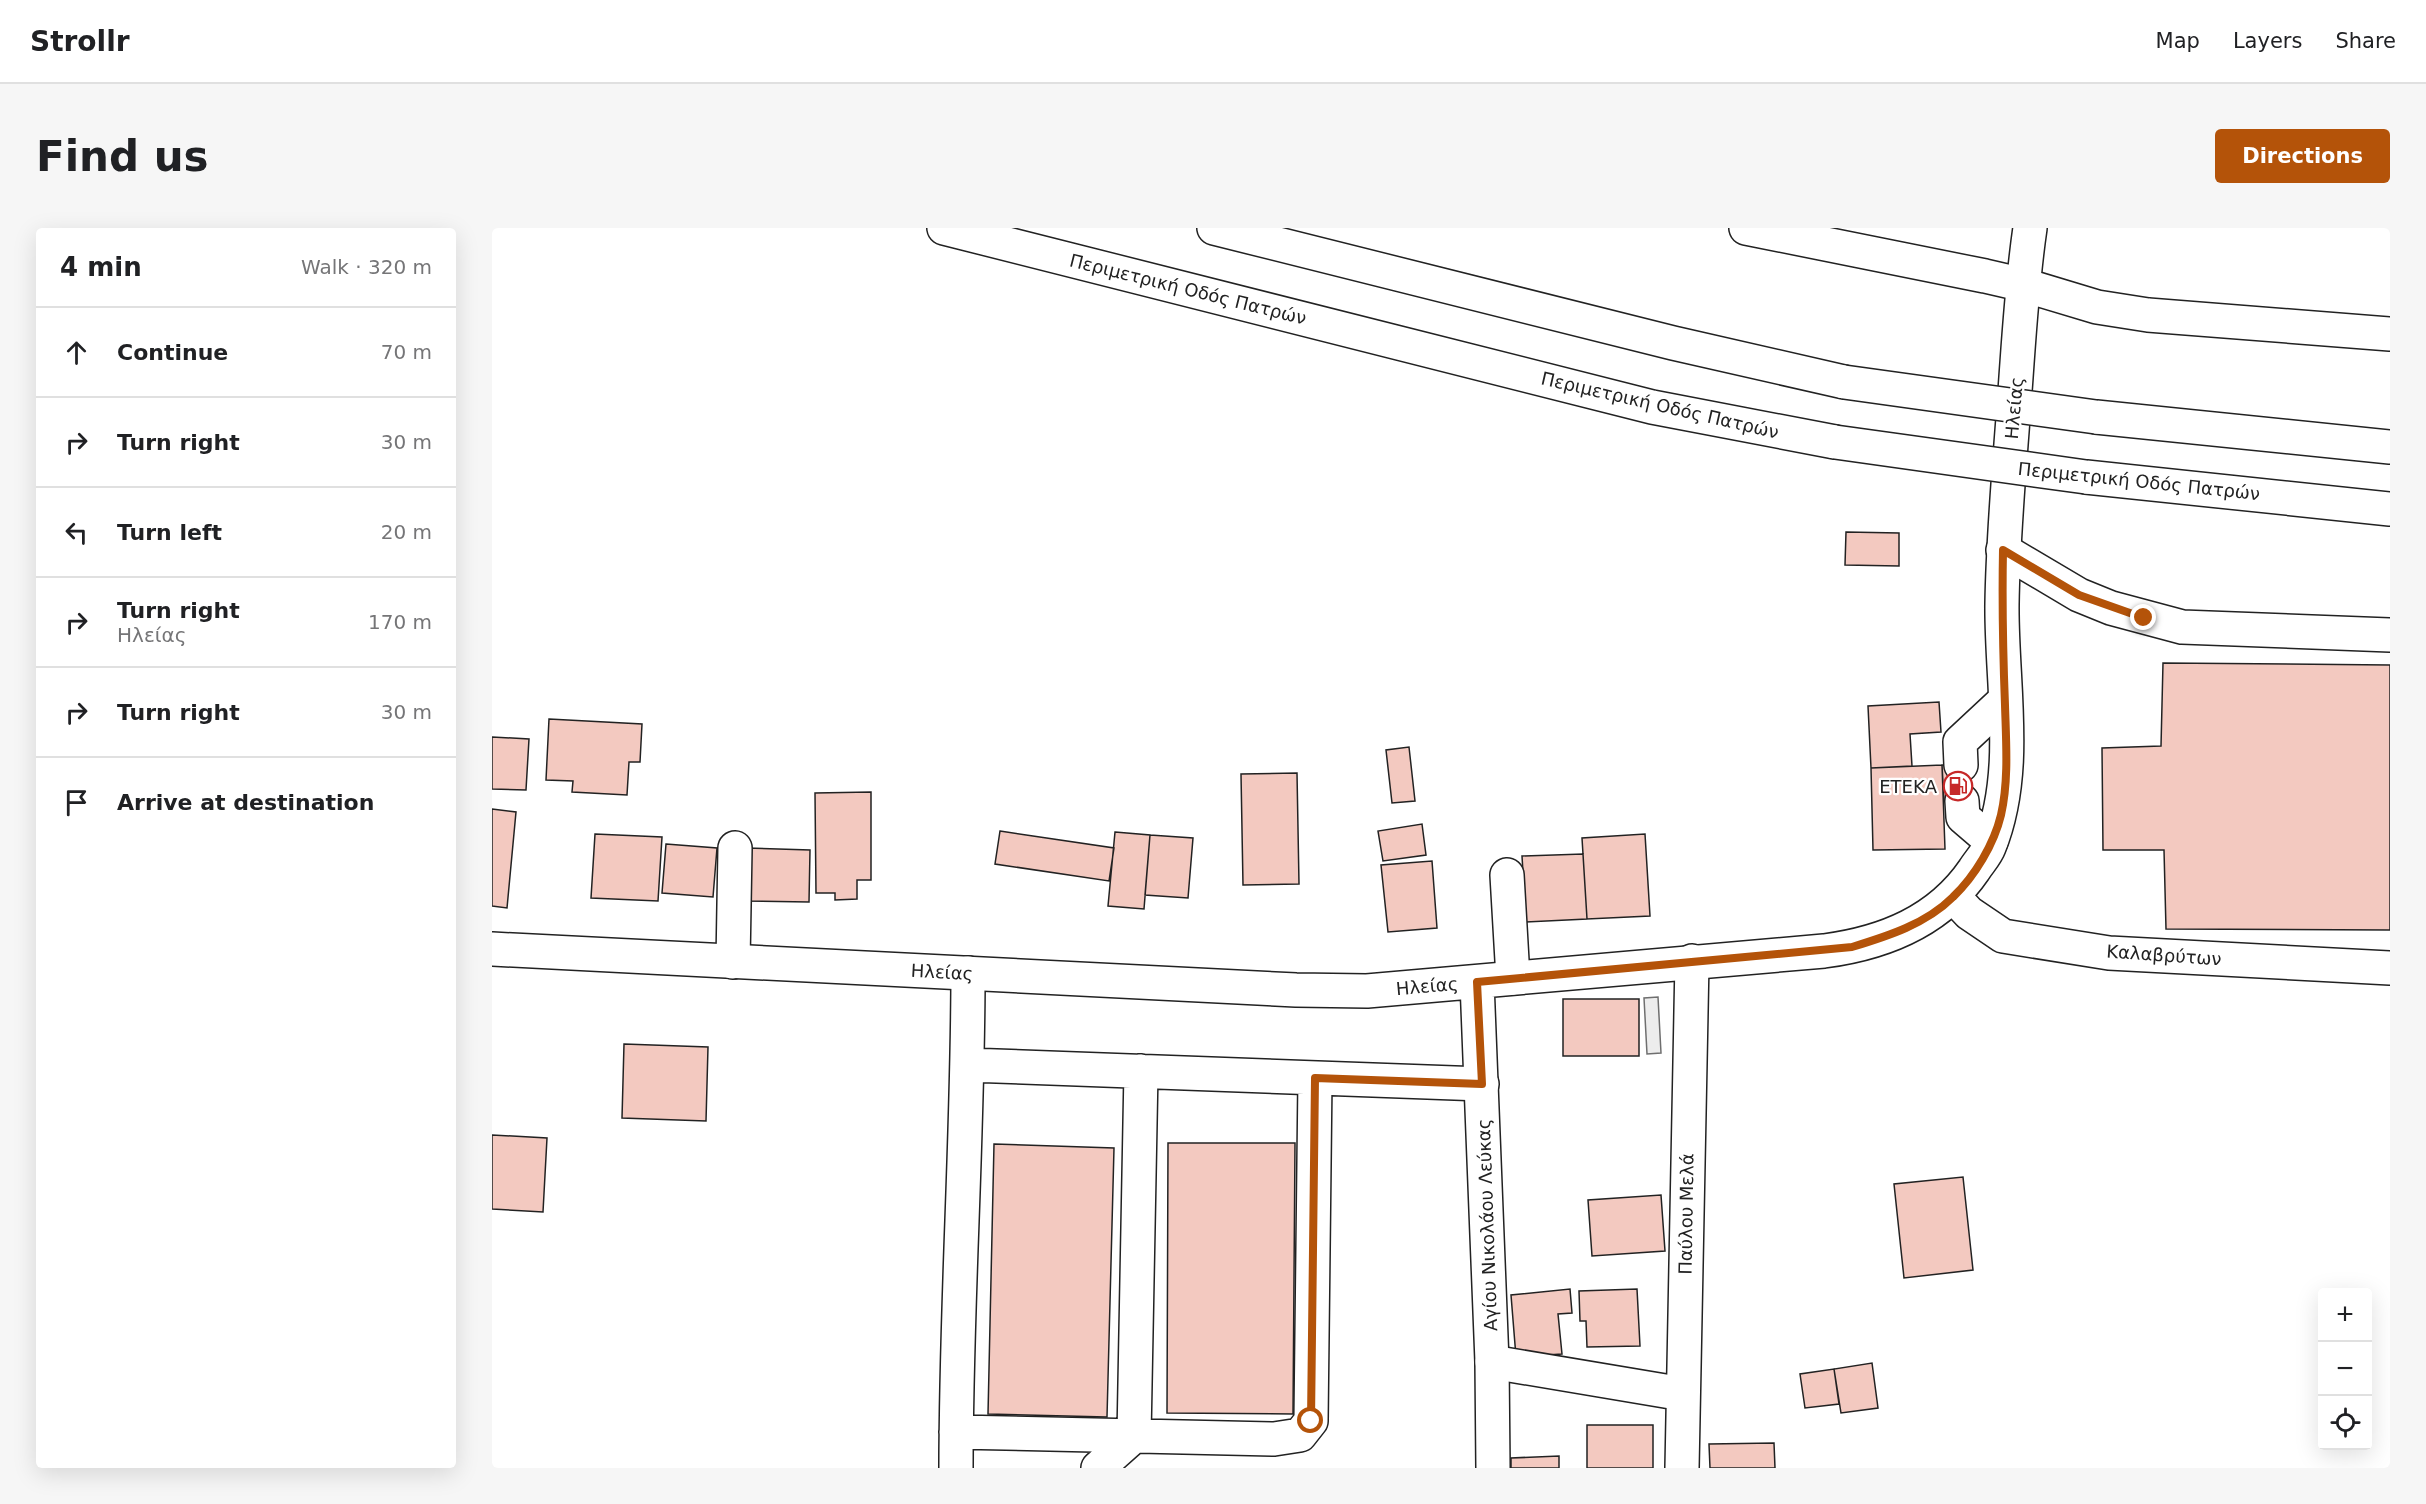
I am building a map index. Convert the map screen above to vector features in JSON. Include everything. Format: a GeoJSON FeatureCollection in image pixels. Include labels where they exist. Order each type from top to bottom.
{"type":"FeatureCollection","features":[{"type":"Feature","properties":{"kind":"main road","name":"Περιμετρική Οδός Πατρών"},"geometry":{"type":"LineString","coordinates":[[944,228],[1652,407],[1835,442],[2086,477],[2390,509]]}},
{"type":"Feature","properties":{"kind":"main road"},"geometry":{"type":"LineString","coordinates":[[1214,228],[1673,344],[1844,382],[2096,417],[2390,447]]}},
{"type":"Feature","properties":{"kind":"main road"},"geometry":{"type":"LineString","coordinates":[[1746,228],[2024,285],[2097,307],[2148,315],[2390,334]]}},
{"type":"Feature","properties":{"kind":"main road","name":"Ηλείας"},"geometry":{"type":"LineString","coordinates":[[492,950],[1296,990],[1367,991],[1852,947],[1884,937],[1926,918],[1954,897],[1976,868],[1991,841],[2001,814],[2005,778],[2003,550],[2030,228]]}},
{"type":"Feature","properties":{"kind":"main road"},"geometry":{"type":"LineString","coordinates":[[2003,550],[2079,595],[2111,608],[2182,627],[2390,635]]}},
{"type":"Feature","properties":{"kind":"main road"},"geometry":{"type":"LineString","coordinates":[[1961,765],[1960,742],[2004,701]]}},
{"type":"Feature","properties":{"kind":"main road"},"geometry":{"type":"LineString","coordinates":[[1962,801],[1963,817],[1991,841]]}},
{"type":"Feature","properties":{"kind":"main road"},"geometry":{"type":"LineString","coordinates":[[733,962],[735,848]]}},
{"type":"Feature","properties":{"kind":"main road"},"geometry":{"type":"LineString","coordinates":[[1507,875],[1513,978]]}},
{"type":"Feature","properties":{"kind":"main road","name":"Καλαβρύτων"},"geometry":{"type":"LineString","coordinates":[[1954,897],[1970,913],[2003,936],[2109,953],[2390,968]]}},
{"type":"Feature","properties":{"kind":"main road","name":"Παύλου Μελά"},"geometry":{"type":"LineString","coordinates":[[1682,1468],[1692,961]]}},
{"type":"Feature","properties":{"kind":"main road"},"geometry":{"type":"LineString","coordinates":[[956,1468],[968,1065],[968,973]]}},
{"type":"Feature","properties":{"kind":"main road","name":"Αγίου Νικολάου Λεύκας"},"geometry":{"type":"LineString","coordinates":[[1477,982],[1492,1362],[1493,1468]]}},
{"type":"Feature","properties":{"kind":"main road"},"geometry":{"type":"LineString","coordinates":[[968,1065],[1482,1084]]}},
{"type":"Feature","properties":{"kind":"main road"},"geometry":{"type":"LineString","coordinates":[[1098,1468],[1134,1436],[1141,1071]]}},
{"type":"Feature","properties":{"kind":"main road"},"geometry":{"type":"LineString","coordinates":[[956,1432],[1274,1439],[1300,1435],[1311,1421],[1315,1078]]}},
{"type":"Feature","properties":{"kind":"main road"},"geometry":{"type":"LineString","coordinates":[[1492,1362],[1683,1394]]}},
{"type":"Feature","properties":{"kind":"shaded area"},"geometry":{"type":"Polygon","coordinates":[[[1658,997],[1661,1053],[1647,1054],[1644,998],[1658,997]]]}},
{"type":"Feature","properties":{"kind":"building"},"geometry":{"type":"Polygon","coordinates":[[[1846,532],[1899,533],[1899,566],[1845,565],[1846,532]]]}},
{"type":"Feature","properties":{"kind":"building"},"geometry":{"type":"Polygon","coordinates":[[[2163,663],[2390,665],[2390,930],[2166,929],[2164,850],[2103,850],[2102,748],[2161,746],[2163,663]]]}},
{"type":"Feature","properties":{"kind":"building"},"geometry":{"type":"Polygon","coordinates":[[[1939,702],[1941,732],[1910,734],[1912,766],[1871,768],[1868,706],[1939,702]]]}},
{"type":"Feature","properties":{"kind":"building"},"geometry":{"type":"Polygon","coordinates":[[[549,719],[642,724],[640,762],[629,762],[627,795],[572,792],[573,781],[546,780],[549,719]]]}},
{"type":"Feature","properties":{"kind":"building"},"geometry":{"type":"Polygon","coordinates":[[[492,737],[529,739],[526,790],[492,789],[492,737]]]}},
{"type":"Feature","properties":{"kind":"building"},"geometry":{"type":"Polygon","coordinates":[[[1409,747],[1415,801],[1392,803],[1386,750],[1409,747]]]}},
{"type":"Feature","properties":{"kind":"building"},"geometry":{"type":"Polygon","coordinates":[[[1942,765],[1945,849],[1873,850],[1871,768],[1942,765]]]}},
{"type":"Feature","properties":{"kind":"building"},"geometry":{"type":"Polygon","coordinates":[[[1942,765],[1970,765],[1971,801],[1944,801],[1942,765]]]}},
{"type":"Feature","properties":{"kind":"building"},"geometry":{"type":"Polygon","coordinates":[[[1297,773],[1299,884],[1243,885],[1241,774],[1297,773]]]}},
{"type":"Feature","properties":{"kind":"building"},"geometry":{"type":"Polygon","coordinates":[[[871,792],[871,880],[857,880],[857,899],[835,900],[835,893],[816,893],[815,793],[871,792]]]}},
{"type":"Feature","properties":{"kind":"building"},"geometry":{"type":"Polygon","coordinates":[[[492,809],[516,812],[507,908],[492,906],[492,809]]]}},
{"type":"Feature","properties":{"kind":"building"},"geometry":{"type":"Polygon","coordinates":[[[1422,824],[1426,855],[1383,861],[1378,831],[1422,824]]]}},
{"type":"Feature","properties":{"kind":"building"},"geometry":{"type":"Polygon","coordinates":[[[1000,831],[1114,848],[1109,881],[995,864],[1000,831]]]}},
{"type":"Feature","properties":{"kind":"building"},"geometry":{"type":"Polygon","coordinates":[[[1115,832],[1150,835],[1144,909],[1108,906],[1115,832]]]}},
{"type":"Feature","properties":{"kind":"building"},"geometry":{"type":"Polygon","coordinates":[[[595,834],[662,837],[658,901],[591,898],[595,834]]]}},
{"type":"Feature","properties":{"kind":"building"},"geometry":{"type":"Polygon","coordinates":[[[1645,834],[1650,916],[1587,919],[1582,838],[1645,834]]]}},
{"type":"Feature","properties":{"kind":"building"},"geometry":{"type":"Polygon","coordinates":[[[1150,835],[1193,838],[1188,898],[1145,895],[1150,835]]]}},
{"type":"Feature","properties":{"kind":"building"},"geometry":{"type":"Polygon","coordinates":[[[666,844],[717,848],[713,897],[662,893],[666,844]]]}},
{"type":"Feature","properties":{"kind":"building"},"geometry":{"type":"Polygon","coordinates":[[[746,848],[810,850],[809,902],[744,901],[746,848]]]}},
{"type":"Feature","properties":{"kind":"building"},"geometry":{"type":"Polygon","coordinates":[[[1583,854],[1587,919],[1526,922],[1522,856],[1583,854]]]}},
{"type":"Feature","properties":{"kind":"building"},"geometry":{"type":"Polygon","coordinates":[[[1432,861],[1437,928],[1388,932],[1381,865],[1432,861]]]}},
{"type":"Feature","properties":{"kind":"building"},"geometry":{"type":"Polygon","coordinates":[[[1563,999],[1639,999],[1639,1056],[1563,1056],[1563,999]]]}},
{"type":"Feature","properties":{"kind":"building"},"geometry":{"type":"Polygon","coordinates":[[[624,1044],[708,1047],[706,1121],[622,1118],[624,1044]]]}},
{"type":"Feature","properties":{"kind":"building"},"geometry":{"type":"Polygon","coordinates":[[[492,1135],[547,1138],[543,1212],[492,1209],[492,1135]]]}},
{"type":"Feature","properties":{"kind":"building"},"geometry":{"type":"Polygon","coordinates":[[[1168,1143],[1295,1143],[1293,1414],[1167,1413],[1168,1143]]]}},
{"type":"Feature","properties":{"kind":"building"},"geometry":{"type":"Polygon","coordinates":[[[994,1144],[1114,1148],[1107,1417],[988,1414],[994,1144]]]}},
{"type":"Feature","properties":{"kind":"building"},"geometry":{"type":"Polygon","coordinates":[[[1963,1177],[1973,1270],[1904,1278],[1894,1184],[1963,1177]]]}},
{"type":"Feature","properties":{"kind":"building"},"geometry":{"type":"Polygon","coordinates":[[[1661,1195],[1665,1251],[1592,1256],[1588,1200],[1661,1195]]]}},
{"type":"Feature","properties":{"kind":"building"},"geometry":{"type":"Polygon","coordinates":[[[1570,1289],[1572,1313],[1558,1314],[1562,1354],[1516,1357],[1511,1295],[1570,1289]]]}},
{"type":"Feature","properties":{"kind":"building"},"geometry":{"type":"Polygon","coordinates":[[[1637,1289],[1640,1346],[1587,1347],[1586,1321],[1580,1321],[1579,1291],[1637,1289]]]}},
{"type":"Feature","properties":{"kind":"building"},"geometry":{"type":"Polygon","coordinates":[[[1872,1363],[1878,1408],[1841,1413],[1834,1369],[1872,1363]]]}},
{"type":"Feature","properties":{"kind":"building"},"geometry":{"type":"Polygon","coordinates":[[[1834,1369],[1839,1404],[1805,1408],[1800,1374],[1834,1369]]]}},
{"type":"Feature","properties":{"kind":"building"},"geometry":{"type":"Polygon","coordinates":[[[1587,1425],[1653,1425],[1653,1468],[1587,1468],[1587,1425]]]}},
{"type":"Feature","properties":{"kind":"building"},"geometry":{"type":"Polygon","coordinates":[[[1774,1443],[1775,1468],[1710,1468],[1709,1444],[1774,1443]]]}},
{"type":"Feature","properties":{"kind":"building"},"geometry":{"type":"Polygon","coordinates":[[[1559,1456],[1559,1468],[1511,1468],[1511,1458],[1559,1456]]]}},
{"type":"Feature","properties":{"kind":"place","name":"ΕΤΕΚΑ"},"geometry":{"type":"Point","coordinates":[1958,786]}},
{"type":"Feature","properties":{"kind":"route"},"geometry":{"type":"LineString","coordinates":[[1311,1421],[1315,1078],[1482,1084],[1477,982],[1824,951],[1852,947],[1884,937],[1926,918],[1954,897],[1963,886],[1988,849],[2001,814],[2006,743],[2002,607],[2003,550],[2079,595],[2144,618]]}}]}
